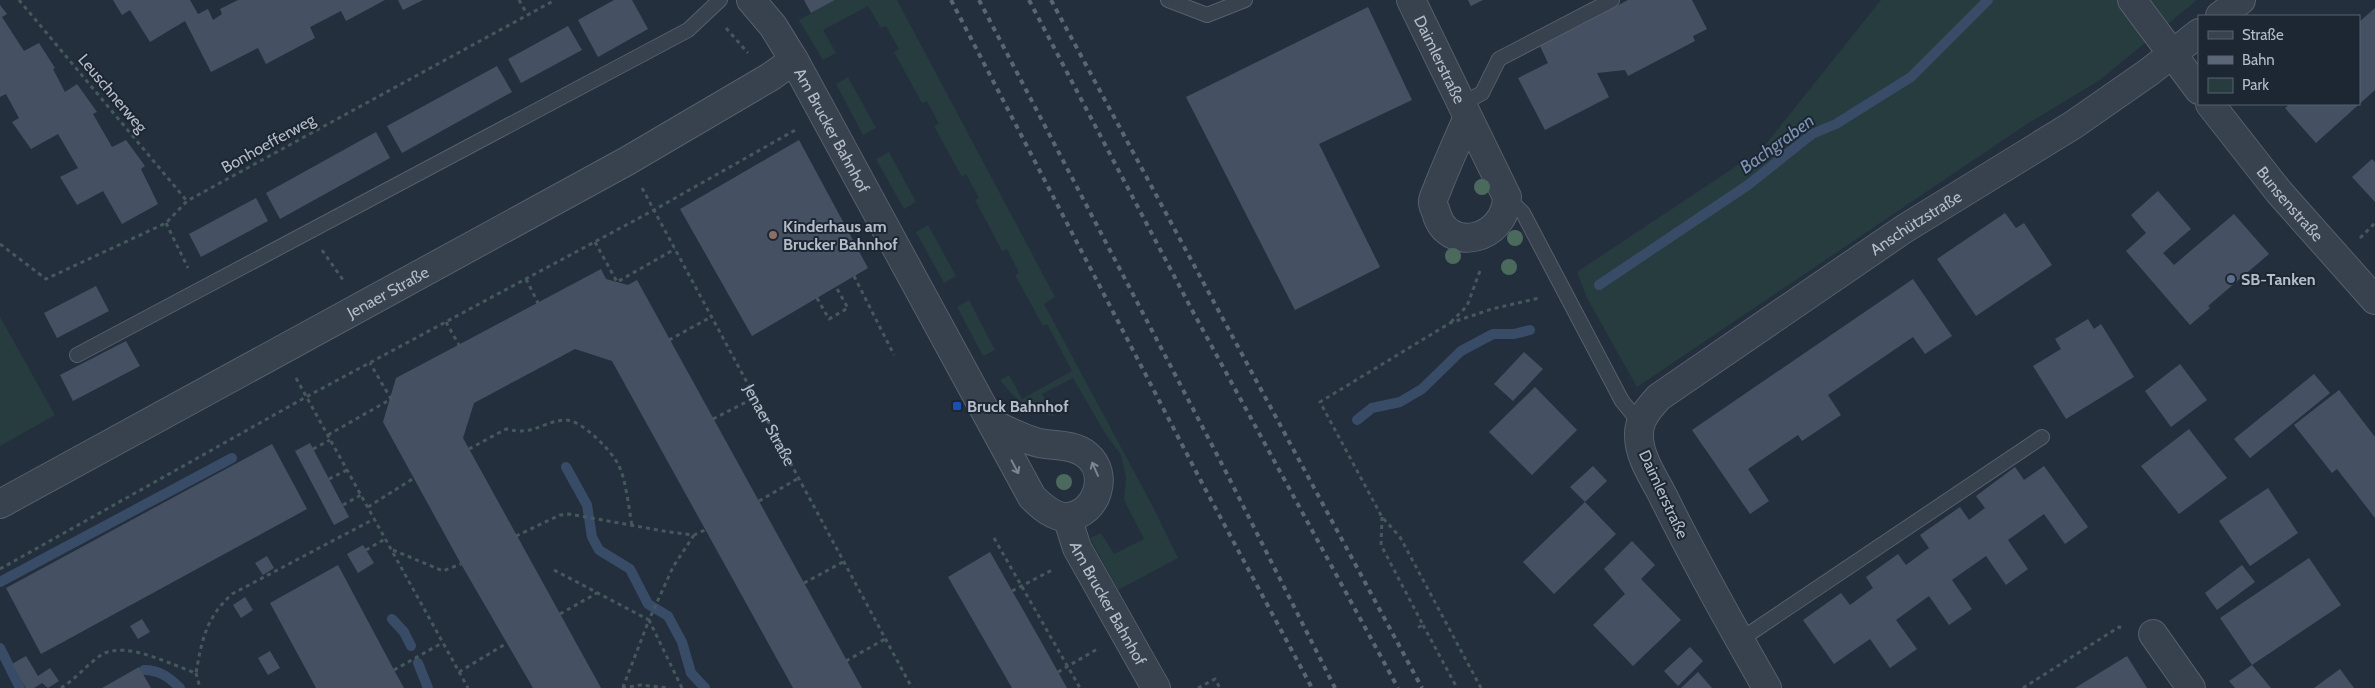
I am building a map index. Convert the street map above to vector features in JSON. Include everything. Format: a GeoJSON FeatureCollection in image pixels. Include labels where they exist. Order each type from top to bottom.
{"type":"FeatureCollection","features":[{"type":"Feature","properties":{"kind":"street","name":"Am Brucker Bahnhof"},"geometry":{"type":"LineString","coordinates":[[751,0],[773,26],[794,60],[1032,497],[1047,512],[1067,517],[1081,554],[1156,688]]}},
{"type":"Feature","properties":{"kind":"street","name":"Daimlerstraße"},"geometry":{"type":"LineString","coordinates":[[1410,0],[1507,197]]}},
{"type":"Feature","properties":{"kind":"street"},"geometry":{"type":"LineString","coordinates":[[2132,0],[2171,55],[2198,89]]}},
{"type":"Feature","properties":{"kind":"street"},"geometry":{"type":"LineString","coordinates":[[2221,15],[2241,0]]}},
{"type":"Feature","properties":{"kind":"street","name":"Anschützstraße"},"geometry":{"type":"LineString","coordinates":[[1640,424],[1647,410],[1659,397],[1904,229],[2073,125],[2198,34]]}},
{"type":"Feature","properties":{"kind":"street","name":"Jenaer Straße"},"geometry":{"type":"LineString","coordinates":[[0,504],[627,161],[770,77],[794,60]]}},
{"type":"Feature","properties":{"kind":"street","name":"Bunsenstraße"},"geometry":{"type":"LineString","coordinates":[[2211,105],[2279,192],[2375,300]]}},
{"type":"Feature","properties":{"kind":"street","name":"Daimlerstraße"},"geometry":{"type":"LineString","coordinates":[[1464,112],[1432,201],[1438,220],[1451,233],[1464,239],[1473,238],[1485,233]]}},
{"type":"Feature","properties":{"kind":"street"},"geometry":{"type":"LineString","coordinates":[[1485,233],[1490,231],[1504,216],[1507,197]]}},
{"type":"Feature","properties":{"kind":"street"},"geometry":{"type":"LineString","coordinates":[[993,424],[1038,443],[1074,448],[1088,456],[1098,471],[1100,488],[1091,505],[1080,513],[1067,517]]}},
{"type":"Feature","properties":{"kind":"street","name":"Daimlerstraße"},"geometry":{"type":"LineString","coordinates":[[1640,424],[1639,436],[1648,465],[1680,530],[1767,688]]}},
{"type":"Feature","properties":{"kind":"street"},"geometry":{"type":"LineString","coordinates":[[2152,634],[2191,688]]}},
{"type":"Feature","properties":{"kind":"lane"},"geometry":{"type":"LineString","coordinates":[[77,355],[688,30],[720,0]]}},
{"type":"Feature","properties":{"kind":"lane"},"geometry":{"type":"LineString","coordinates":[[1168,0],[1207,16],[1245,0]]}},
{"type":"Feature","properties":{"kind":"lane"},"geometry":{"type":"LineString","coordinates":[[1464,112],[1482,93],[1500,59],[1612,0]]}},
{"type":"Feature","properties":{"kind":"lane","name":"Daimlerstraße"},"geometry":{"type":"LineString","coordinates":[[1507,197],[1523,213],[1622,401],[1640,424]]}},
{"type":"Feature","properties":{"kind":"lane"},"geometry":{"type":"LineString","coordinates":[[1740,640],[2042,438]]}},
{"type":"Feature","properties":{"kind":"path","name":"Leuschnerweg"},"geometry":{"type":"LineString","coordinates":[[20,0],[187,201]]}},
{"type":"Feature","properties":{"kind":"path"},"geometry":{"type":"LineString","coordinates":[[519,0],[527,14]]}},
{"type":"Feature","properties":{"kind":"path","name":"Bonhoefferweg"},"geometry":{"type":"LineString","coordinates":[[0,244],[46,279],[166,223],[187,201],[555,0]]}},
{"type":"Feature","properties":{"kind":"path"},"geometry":{"type":"LineString","coordinates":[[0,569],[306,397],[654,210],[824,115]]}},
{"type":"Feature","properties":{"kind":"path","name":"Jenaer Straße"},"geometry":{"type":"LineString","coordinates":[[627,161],[797,479],[912,688]]}},
{"type":"Feature","properties":{"kind":"path"},"geometry":{"type":"LineString","coordinates":[[166,223],[199,290]]}},
{"type":"Feature","properties":{"kind":"path"},"geometry":{"type":"LineString","coordinates":[[308,232],[335,267],[359,308]]}},
{"type":"Feature","properties":{"kind":"path"},"geometry":{"type":"LineString","coordinates":[[1450,323],[1467,306],[1478,280],[1484,260],[1485,233]]}},
{"type":"Feature","properties":{"kind":"path"},"geometry":{"type":"LineString","coordinates":[[595,242],[617,282],[675,249]]}},
{"type":"Feature","properties":{"kind":"path"},"geometry":{"type":"LineString","coordinates":[[854,276],[894,355]]}},
{"type":"Feature","properties":{"kind":"path"},"geometry":{"type":"LineString","coordinates":[[526,279],[538,303]]}},
{"type":"Feature","properties":{"kind":"path"},"geometry":{"type":"LineString","coordinates":[[817,298],[829,318],[848,308],[836,287]]}},
{"type":"Feature","properties":{"kind":"path"},"geometry":{"type":"LineString","coordinates":[[1481,688],[1400,537],[1382,517],[1320,402],[1450,323],[1492,309],[1564,294]]}},
{"type":"Feature","properties":{"kind":"path"},"geometry":{"type":"LineString","coordinates":[[669,340],[711,317]]}},
{"type":"Feature","properties":{"kind":"path"},"geometry":{"type":"LineString","coordinates":[[446,322],[459,345]]}},
{"type":"Feature","properties":{"kind":"path"},"geometry":{"type":"LineString","coordinates":[[280,352],[468,688]]}},
{"type":"Feature","properties":{"kind":"path"},"geometry":{"type":"LineString","coordinates":[[328,436],[391,399],[370,363]]}},
{"type":"Feature","properties":{"kind":"path"},"geometry":{"type":"LineString","coordinates":[[713,419],[754,398]]}},
{"type":"Feature","properties":{"kind":"path"},"geometry":{"type":"LineString","coordinates":[[469,449],[506,429],[522,433],[566,420],[586,428],[620,466],[632,526]]}},
{"type":"Feature","properties":{"kind":"path"},"geometry":{"type":"LineString","coordinates":[[313,449],[330,440]]}},
{"type":"Feature","properties":{"kind":"path"},"geometry":{"type":"LineString","coordinates":[[329,479],[347,470]]}},
{"type":"Feature","properties":{"kind":"path"},"geometry":{"type":"LineString","coordinates":[[368,507],[414,478]]}},
{"type":"Feature","properties":{"kind":"path"},"geometry":{"type":"LineString","coordinates":[[759,501],[797,479]]}},
{"type":"Feature","properties":{"kind":"path"},"geometry":{"type":"LineString","coordinates":[[343,505],[361,495]]}},
{"type":"Feature","properties":{"kind":"path"},"geometry":{"type":"LineString","coordinates":[[516,536],[560,515],[576,514],[632,526],[694,535]]}},
{"type":"Feature","properties":{"kind":"path"},"geometry":{"type":"LineString","coordinates":[[1382,517],[1381,545],[1457,688]]}},
{"type":"Feature","properties":{"kind":"path"},"geometry":{"type":"LineString","coordinates":[[200,688],[196,673],[208,624],[218,607],[232,594],[374,519]]}},
{"type":"Feature","properties":{"kind":"path"},"geometry":{"type":"LineString","coordinates":[[670,688],[655,685],[622,688],[658,597],[673,567],[694,535],[705,530]]}},
{"type":"Feature","properties":{"kind":"path"},"geometry":{"type":"LineString","coordinates":[[994,538],[1080,688]]}},
{"type":"Feature","properties":{"kind":"path"},"geometry":{"type":"LineString","coordinates":[[366,550],[385,539]]}},
{"type":"Feature","properties":{"kind":"path"},"geometry":{"type":"LineString","coordinates":[[391,549],[443,571],[461,564]]}},
{"type":"Feature","properties":{"kind":"path"},"geometry":{"type":"LineString","coordinates":[[1012,591],[1081,554]]}},
{"type":"Feature","properties":{"kind":"path"},"geometry":{"type":"LineString","coordinates":[[804,583],[843,562]]}},
{"type":"Feature","properties":{"kind":"path"},"geometry":{"type":"LineString","coordinates":[[554,570],[649,620],[682,688]]}},
{"type":"Feature","properties":{"kind":"path"},"geometry":{"type":"LineString","coordinates":[[560,614],[597,593]]}},
{"type":"Feature","properties":{"kind":"path"},"geometry":{"type":"LineString","coordinates":[[1417,628],[1423,625]]}},
{"type":"Feature","properties":{"kind":"path"},"geometry":{"type":"LineString","coordinates":[[2023,688],[2119,627],[2152,634]]}},
{"type":"Feature","properties":{"kind":"path"},"geometry":{"type":"LineString","coordinates":[[1058,672],[1125,632]]}},
{"type":"Feature","properties":{"kind":"path"},"geometry":{"type":"LineString","coordinates":[[846,661],[886,639]]}},
{"type":"Feature","properties":{"kind":"path"},"geometry":{"type":"LineString","coordinates":[[394,670],[442,643]]}},
{"type":"Feature","properties":{"kind":"path"},"geometry":{"type":"LineString","coordinates":[[459,672],[507,643]]}},
{"type":"Feature","properties":{"kind":"path"},"geometry":{"type":"LineString","coordinates":[[61,688],[103,655],[114,651],[141,652],[196,673]]}},
{"type":"Feature","properties":{"kind":"path"},"geometry":{"type":"LineString","coordinates":[[1198,688],[1215,679],[1220,688]]}},
{"type":"Feature","properties":{"kind":"green space"},"geometry":{"type":"Polygon","coordinates":[[[835,0],[897,0],[1055,297],[1044,304],[1152,505],[1178,558],[1118,590],[1090,538],[1101,533],[1114,554],[1144,539],[1124,500],[1126,478],[1121,455],[1105,433],[1073,378],[1042,394],[1055,416],[1038,412],[1023,404],[1000,380],[1009,375],[1022,399],[1072,371],[1047,324],[1043,326],[1015,275],[1019,273],[1007,249],[1002,251],[975,200],[979,198],[966,174],[962,177],[934,126],[939,124],[927,101],[922,103],[894,52],[899,49],[886,26],[881,28],[868,6],[823,30],[836,53],[823,60],[799,20],[835,0]]]}},
{"type":"Feature","properties":{"kind":"green space"},"geometry":{"type":"Polygon","coordinates":[[[1881,0],[2197,0],[2100,80],[2027,124],[1637,387],[1587,298],[1577,272],[1762,149],[1881,0]]]}},
{"type":"Feature","properties":{"kind":"green space"},"geometry":{"type":"Polygon","coordinates":[[[848,77],[876,128],[863,135],[836,84],[848,77]]]}},
{"type":"Feature","properties":{"kind":"green space"},"geometry":{"type":"Polygon","coordinates":[[[889,152],[916,202],[904,209],[876,159],[889,152]]]}},
{"type":"Feature","properties":{"kind":"green space"},"geometry":{"type":"Polygon","coordinates":[[[928,225],[956,276],[944,283],[916,232],[928,225]]]}},
{"type":"Feature","properties":{"kind":"green space"},"geometry":{"type":"Polygon","coordinates":[[[969,300],[995,350],[983,356],[957,307],[969,300]]]}},
{"type":"Feature","properties":{"kind":"green space"},"geometry":{"type":"Polygon","coordinates":[[[0,317],[55,415],[0,446],[0,317]]]}},
{"type":"Feature","properties":{"kind":"building"},"geometry":{"type":"Polygon","coordinates":[[[113,0],[190,0],[198,14],[208,9],[213,20],[222,14],[220,9],[238,0],[385,0],[346,21],[341,11],[310,27],[315,38],[266,64],[258,48],[211,72],[185,21],[150,42],[130,10],[122,15],[113,0]]]}},
{"type":"Feature","properties":{"kind":"building"},"geometry":{"type":"Polygon","coordinates":[[[398,0],[423,0],[403,10],[398,0]]]}},
{"type":"Feature","properties":{"kind":"building"},"geometry":{"type":"Polygon","coordinates":[[[614,0],[632,0],[648,29],[598,57],[578,20],[614,0]]]}},
{"type":"Feature","properties":{"kind":"building"},"geometry":{"type":"Polygon","coordinates":[[[804,0],[835,0],[811,13],[804,0]]]}},
{"type":"Feature","properties":{"kind":"building"},"geometry":{"type":"Polygon","coordinates":[[[1468,0],[1483,0],[1471,6],[1468,0]]]}},
{"type":"Feature","properties":{"kind":"building"},"geometry":{"type":"Polygon","coordinates":[[[1628,0],[1692,0],[1707,29],[1693,36],[1695,41],[1628,76],[1625,70],[1597,73],[1609,97],[1545,130],[1518,78],[1548,63],[1540,46],[1628,0]]]}},
{"type":"Feature","properties":{"kind":"building"},"geometry":{"type":"Polygon","coordinates":[[[0,5],[7,14],[2,17],[24,51],[39,43],[55,68],[53,69],[65,92],[77,84],[97,112],[93,114],[112,147],[126,140],[145,166],[141,169],[158,204],[122,224],[103,191],[77,205],[60,177],[78,168],[58,134],[31,149],[12,122],[19,118],[6,94],[0,97],[0,5]]]}},
{"type":"Feature","properties":{"kind":"building"},"geometry":{"type":"Polygon","coordinates":[[[1368,7],[1412,100],[1319,144],[1380,267],[1295,310],[1186,97],[1368,7]]]}},
{"type":"Feature","properties":{"kind":"building"},"geometry":{"type":"Polygon","coordinates":[[[2375,8],[2375,90],[2360,103],[2360,21],[2375,8]]]}},
{"type":"Feature","properties":{"kind":"building"},"geometry":{"type":"Polygon","coordinates":[[[568,26],[582,50],[521,83],[508,59],[568,26]]]}},
{"type":"Feature","properties":{"kind":"building"},"geometry":{"type":"Polygon","coordinates":[[[497,66],[512,92],[402,153],[387,126],[497,66]]]}},
{"type":"Feature","properties":{"kind":"building"},"geometry":{"type":"Polygon","coordinates":[[[2289,105],[2358,105],[2316,143],[2285,108],[2289,105]]]}},
{"type":"Feature","properties":{"kind":"building"},"geometry":{"type":"Polygon","coordinates":[[[376,132],[390,158],[280,219],[266,193],[376,132]]]}},
{"type":"Feature","properties":{"kind":"building","name":"Kinderhaus am Brucker Bahnhof"},"geometry":{"type":"Polygon","coordinates":[[[799,140],[868,268],[752,336],[680,209],[799,140]]]}},
{"type":"Feature","properties":{"kind":"building"},"geometry":{"type":"Polygon","coordinates":[[[2372,159],[2375,162],[2375,202],[2352,177],[2372,159]]]}},
{"type":"Feature","properties":{"kind":"building"},"geometry":{"type":"Polygon","coordinates":[[[2158,191],[2191,229],[2163,253],[2174,265],[2234,214],[2269,254],[2208,306],[2210,308],[2190,325],[2126,251],[2146,233],[2131,215],[2158,191]]]}},
{"type":"Feature","properties":{"kind":"building"},"geometry":{"type":"Polygon","coordinates":[[[256,198],[268,221],[201,257],[189,234],[256,198]]]}},
{"type":"Feature","properties":{"kind":"building"},"geometry":{"type":"Polygon","coordinates":[[[2005,213],[2016,228],[2024,223],[2052,265],[1976,316],[1937,259],[2005,213]]]}},
{"type":"Feature","properties":{"kind":"building"},"geometry":{"type":"Polygon","coordinates":[[[601,269],[606,279],[628,285],[637,280],[862,688],[793,688],[612,361],[575,349],[474,403],[463,438],[601,688],[533,688],[461,564],[383,422],[396,378],[601,269]]]}},
{"type":"Feature","properties":{"kind":"building"},"geometry":{"type":"Polygon","coordinates":[[[1913,279],[1952,336],[1925,354],[1913,337],[1828,395],[1841,415],[1802,441],[1798,435],[1748,469],[1769,501],[1750,514],[1692,430],[1913,279]]]}},
{"type":"Feature","properties":{"kind":"building"},"geometry":{"type":"Polygon","coordinates":[[[96,286],[109,311],[57,338],[44,313],[96,286]]]}},
{"type":"Feature","properties":{"kind":"building"},"geometry":{"type":"Polygon","coordinates":[[[2088,319],[2094,329],[2101,324],[2134,377],[2066,419],[2033,366],[2061,349],[2055,339],[2088,319]]]}},
{"type":"Feature","properties":{"kind":"building"},"geometry":{"type":"Polygon","coordinates":[[[126,341],[140,366],[73,401],[60,375],[126,341]]]}},
{"type":"Feature","properties":{"kind":"building"},"geometry":{"type":"Polygon","coordinates":[[[1524,352],[1543,369],[1513,401],[1494,384],[1524,352]]]}},
{"type":"Feature","properties":{"kind":"building"},"geometry":{"type":"Polygon","coordinates":[[[2180,364],[2207,400],[2171,427],[2145,391],[2180,364]]]}},
{"type":"Feature","properties":{"kind":"building"},"geometry":{"type":"Polygon","coordinates":[[[2314,374],[2330,393],[2250,458],[2234,439],[2314,374]]]}},
{"type":"Feature","properties":{"kind":"building"},"geometry":{"type":"Polygon","coordinates":[[[1535,387],[1577,430],[1532,475],[1489,432],[1535,387]]]}},
{"type":"Feature","properties":{"kind":"building"},"geometry":{"type":"Polygon","coordinates":[[[2339,390],[2375,437],[2375,518],[2337,469],[2332,473],[2294,425],[2339,390]]]}},
{"type":"Feature","properties":{"kind":"building"},"geometry":{"type":"Polygon","coordinates":[[[2189,429],[2227,478],[2179,514],[2141,466],[2189,429]]]}},
{"type":"Feature","properties":{"kind":"building"},"geometry":{"type":"Polygon","coordinates":[[[310,443],[349,517],[334,525],[295,451],[310,443]]]}},
{"type":"Feature","properties":{"kind":"building"},"geometry":{"type":"Polygon","coordinates":[[[272,444],[307,509],[41,654],[6,588],[272,444]]]}},
{"type":"Feature","properties":{"kind":"building"},"geometry":{"type":"Polygon","coordinates":[[[1593,466],[1607,481],[1585,502],[1570,487],[1593,466]]]}},
{"type":"Feature","properties":{"kind":"building"},"geometry":{"type":"Polygon","coordinates":[[[2044,466],[2088,527],[2065,544],[2044,514],[2008,540],[2028,569],[2006,585],[1986,556],[1952,580],[1972,609],[1949,625],[1929,596],[1896,620],[1917,649],[1890,668],[1870,639],[1834,664],[1803,620],[1841,593],[1850,605],[1873,588],[1866,577],[1898,554],[1906,565],[1929,548],[1920,535],[1960,507],[1969,520],[1985,508],[1976,496],[2015,467],[2024,480],[2044,466]]]}},
{"type":"Feature","properties":{"kind":"building"},"geometry":{"type":"Polygon","coordinates":[[[2268,488],[2298,533],[2250,566],[2219,521],[2268,488]]]}},
{"type":"Feature","properties":{"kind":"building"},"geometry":{"type":"Polygon","coordinates":[[[1585,502],[1616,534],[1554,594],[1523,562],[1585,502]]]}},
{"type":"Feature","properties":{"kind":"building"},"geometry":{"type":"Polygon","coordinates":[[[1632,541],[1655,565],[1641,579],[1681,620],[1633,666],[1593,625],[1625,594],[1604,569],[1632,541]]]}},
{"type":"Feature","properties":{"kind":"building"},"geometry":{"type":"Polygon","coordinates":[[[363,545],[374,563],[358,573],[347,554],[363,545]]]}},
{"type":"Feature","properties":{"kind":"building"},"geometry":{"type":"Polygon","coordinates":[[[990,552],[1067,688],[1012,688],[948,577],[990,552]]]}},
{"type":"Feature","properties":{"kind":"building"},"geometry":{"type":"Polygon","coordinates":[[[267,556],[274,568],[263,575],[255,563],[267,556]]]}},
{"type":"Feature","properties":{"kind":"building"},"geometry":{"type":"Polygon","coordinates":[[[2309,558],[2341,605],[2252,665],[2220,618],[2309,558]]]}},
{"type":"Feature","properties":{"kind":"building"},"geometry":{"type":"Polygon","coordinates":[[[338,565],[404,688],[316,688],[270,603],[338,565]]]}},
{"type":"Feature","properties":{"kind":"building"},"geometry":{"type":"Polygon","coordinates":[[[2242,565],[2255,582],[2217,610],[2205,593],[2242,565]]]}},
{"type":"Feature","properties":{"kind":"building"},"geometry":{"type":"Polygon","coordinates":[[[245,597],[253,610],[241,618],[233,605],[245,597]]]}},
{"type":"Feature","properties":{"kind":"building"},"geometry":{"type":"Polygon","coordinates":[[[142,619],[150,632],[138,639],[130,626],[142,619]]]}},
{"type":"Feature","properties":{"kind":"building"},"geometry":{"type":"Polygon","coordinates":[[[1690,647],[1703,661],[1678,686],[1664,671],[1690,647]]]}},
{"type":"Feature","properties":{"kind":"building"},"geometry":{"type":"Polygon","coordinates":[[[270,651],[280,668],[268,675],[258,658],[270,651]]]}},
{"type":"Feature","properties":{"kind":"building"},"geometry":{"type":"Polygon","coordinates":[[[26,656],[38,676],[50,668],[59,681],[48,688],[42,683],[34,688],[26,688],[12,664],[26,656]]]}},
{"type":"Feature","properties":{"kind":"building"},"geometry":{"type":"Polygon","coordinates":[[[2127,656],[2147,688],[2075,688],[2127,656]]]}},
{"type":"Feature","properties":{"kind":"building"},"geometry":{"type":"Polygon","coordinates":[[[2252,665],[2271,688],[2235,688],[2229,681],[2252,665]]]}},
{"type":"Feature","properties":{"kind":"building"},"geometry":{"type":"Polygon","coordinates":[[[139,667],[151,688],[102,688],[139,667]]]}},
{"type":"Feature","properties":{"kind":"building"},"geometry":{"type":"Polygon","coordinates":[[[2340,669],[2354,688],[2314,688],[2340,669]]]}},
{"type":"Feature","properties":{"kind":"building"},"geometry":{"type":"Polygon","coordinates":[[[1698,672],[1712,688],[1681,688],[1698,672]]]}},
{"type":"Feature","properties":{"kind":"waterway","name":"Bachgraben"},"geometry":{"type":"LineString","coordinates":[[1599,285],[1748,185],[1812,134],[1836,124],[1911,77],[1988,0]]}},
{"type":"Feature","properties":{"kind":"waterway","name":"Bachgraben"},"geometry":{"type":"LineString","coordinates":[[1357,420],[1372,408],[1400,402],[1422,389],[1461,351],[1493,334],[1514,334],[1530,330]]}},
{"type":"Feature","properties":{"kind":"waterway"},"geometry":{"type":"LineString","coordinates":[[0,582],[232,458]]}},
{"type":"Feature","properties":{"kind":"waterway"},"geometry":{"type":"LineString","coordinates":[[566,467],[587,505],[592,537],[599,550],[630,569],[648,604],[668,616],[682,642],[691,673],[705,688]]}},
{"type":"Feature","properties":{"kind":"waterway"},"geometry":{"type":"LineString","coordinates":[[392,619],[404,632],[411,646]]}},
{"type":"Feature","properties":{"kind":"waterway"},"geometry":{"type":"LineString","coordinates":[[0,648],[20,688]]}},
{"type":"Feature","properties":{"kind":"waterway"},"geometry":{"type":"LineString","coordinates":[[418,663],[428,688]]}},
{"type":"Feature","properties":{"kind":"waterway"},"geometry":{"type":"LineString","coordinates":[[144,670],[155,671],[164,675],[180,688]]}},
{"type":"Feature","properties":{"kind":"railway"},"geometry":{"type":"LineString","coordinates":[[951,0],[1202,483],[1312,688]]}},
{"type":"Feature","properties":{"kind":"railway"},"geometry":{"type":"LineString","coordinates":[[979,0],[1225,470],[1335,688]]}},
{"type":"Feature","properties":{"kind":"railway"},"geometry":{"type":"LineString","coordinates":[[1029,0],[1192,310],[1398,688]]}},
{"type":"Feature","properties":{"kind":"railway"},"geometry":{"type":"LineString","coordinates":[[1051,0],[1422,688]]}},
{"type":"Feature","properties":{"kind":"place","name":"Kinderhaus am Brucker Bahnhof"},"geometry":{"type":"Point","coordinates":[773,235]}},
{"type":"Feature","properties":{"kind":"place","name":"SB-Tanken"},"geometry":{"type":"Point","coordinates":[2231,279]}},
{"type":"Feature","properties":{"kind":"place","name":"Bruck Bahnhof"},"geometry":{"type":"Point","coordinates":[957,406]}}]}
